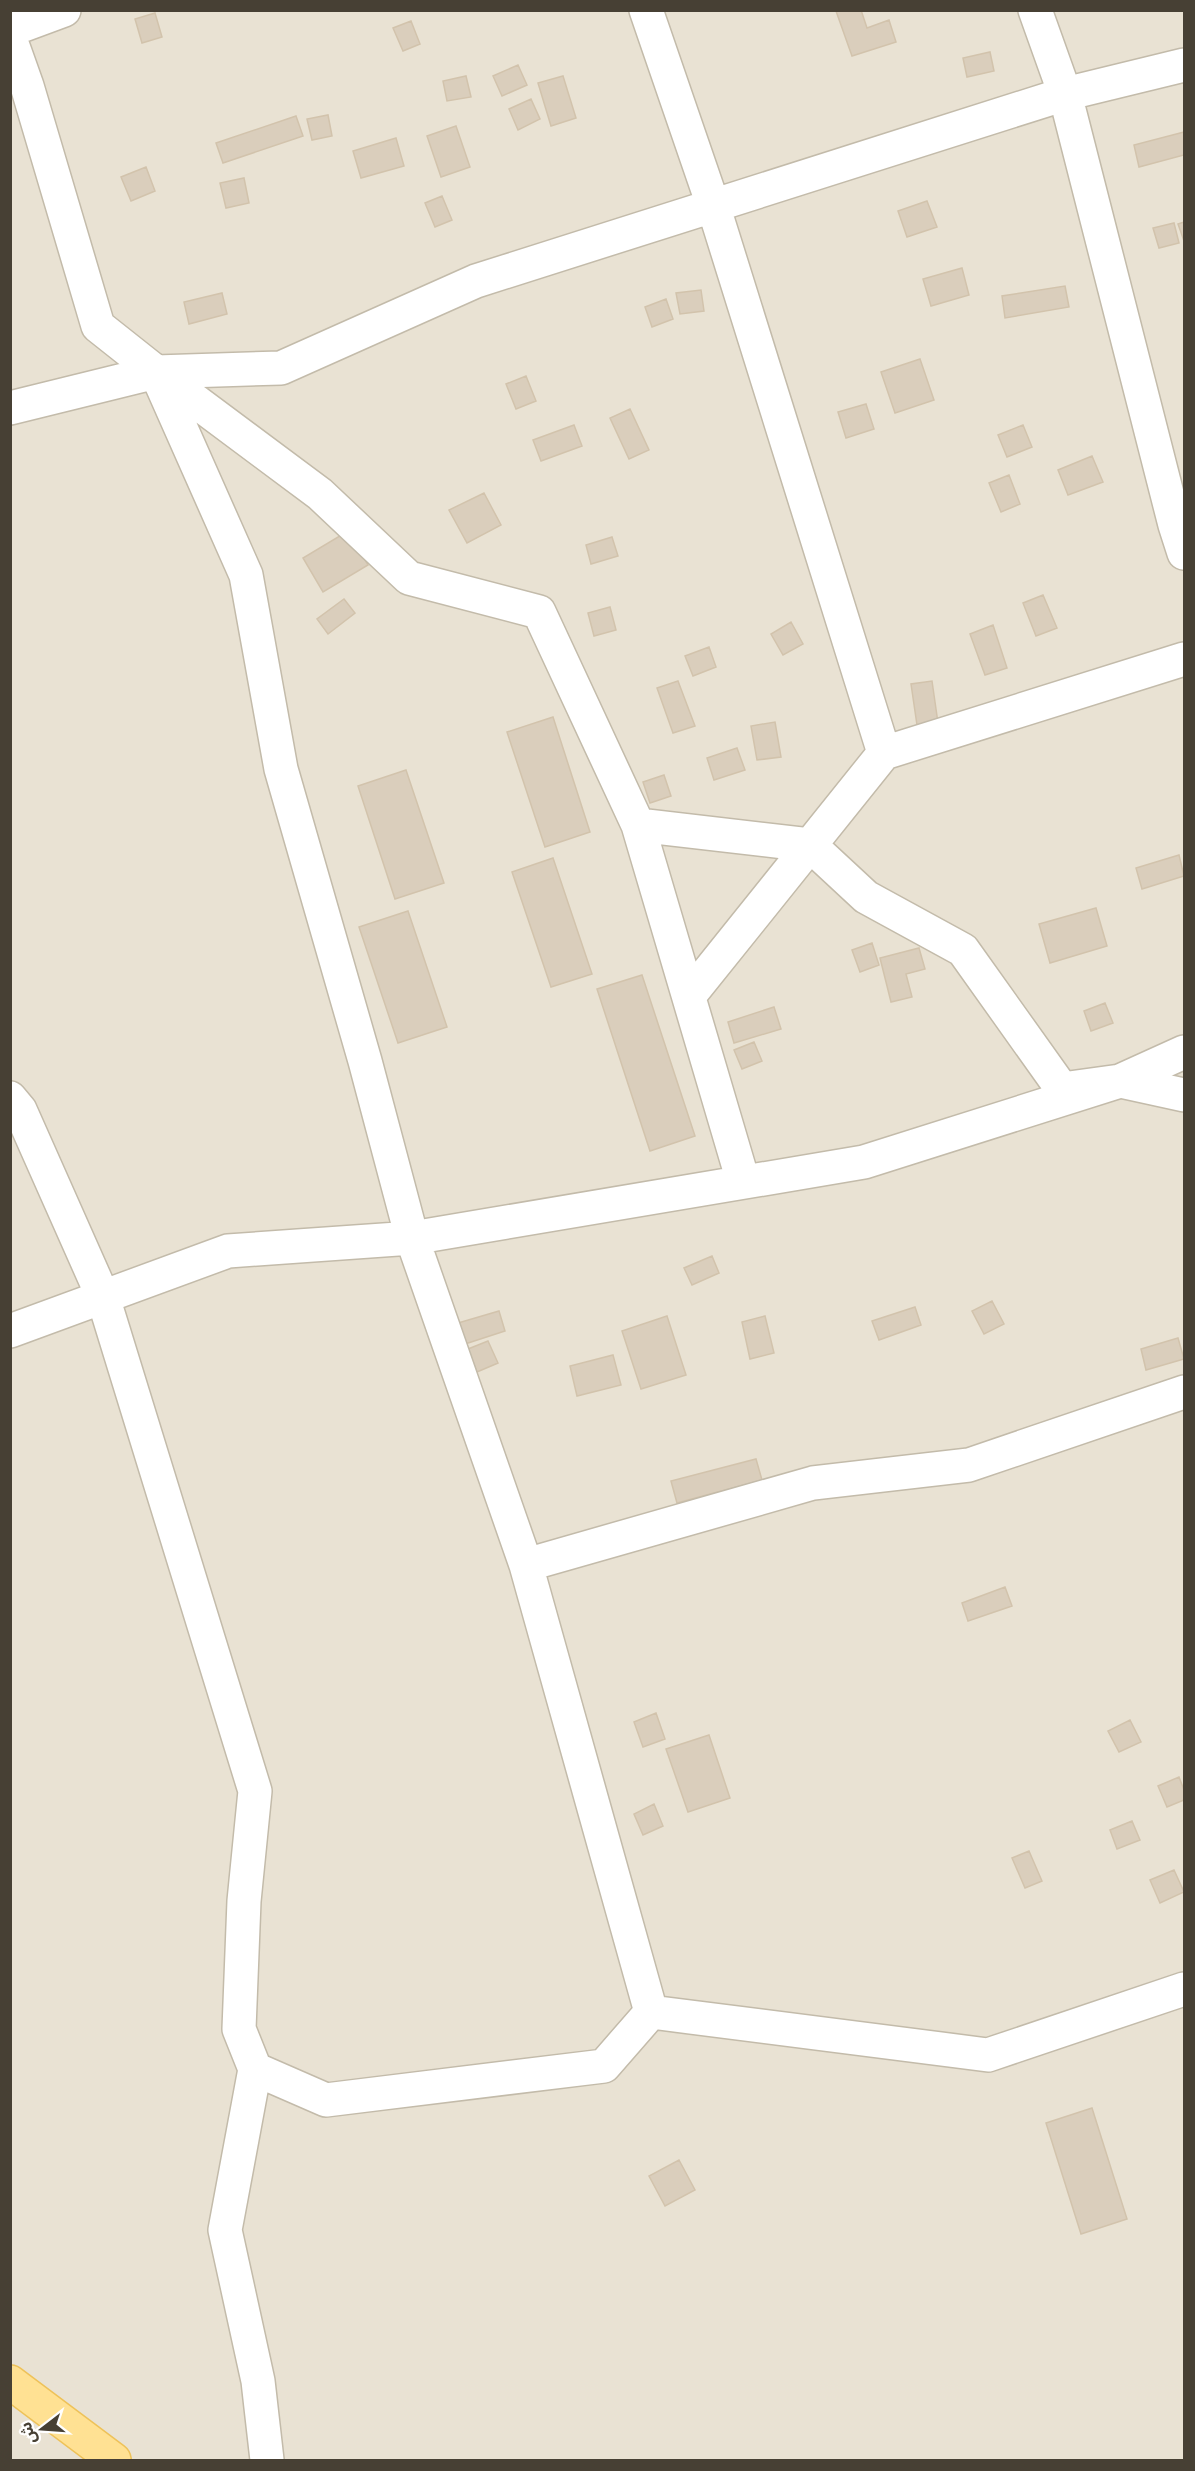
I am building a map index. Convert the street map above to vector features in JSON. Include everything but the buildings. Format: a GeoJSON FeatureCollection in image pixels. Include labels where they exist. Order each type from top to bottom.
{"type":"FeatureCollection","features":[{"type":"Feature","properties":{"kind":"main road"},"geometry":{"type":"LineString","coordinates":[[10,2382],[114,2460]]}},
{"type":"Feature","properties":{"kind":"street"},"geometry":{"type":"LineString","coordinates":[[10,30],[64,10]]}},
{"type":"Feature","properties":{"kind":"street"},"geometry":{"type":"LineString","coordinates":[[646,10],[713,205],[884,753]]}},
{"type":"Feature","properties":{"kind":"street"},"geometry":{"type":"LineString","coordinates":[[1035,10],[1065,94],[1175,525],[1185,553]]}},
{"type":"Feature","properties":{"kind":"street"},"geometry":{"type":"LineString","coordinates":[[10,38],[31,98],[98,326],[320,494],[409,578],[539,612],[638,825],[743,1181]]}},
{"type":"Feature","properties":{"kind":"street"},"geometry":{"type":"LineString","coordinates":[[10,408],[156,372],[282,368],[476,281],[1065,94],[1185,65]]}},
{"type":"Feature","properties":{"kind":"street"},"geometry":{"type":"LineString","coordinates":[[156,372],[246,575],[281,769],[365,1061],[412,1238],[526,1565],[651,2012]]}},
{"type":"Feature","properties":{"kind":"street"},"geometry":{"type":"LineString","coordinates":[[689,996],[884,753],[1185,659]]}},
{"type":"Feature","properties":{"kind":"street"},"geometry":{"type":"LineString","coordinates":[[638,825],[810,845],[866,897],[963,950],[1062,1089],[1120,1081],[1185,1095]]}},
{"type":"Feature","properties":{"kind":"street"},"geometry":{"type":"LineString","coordinates":[[10,1330],[228,1251],[412,1238],[864,1162],[1120,1081],[1185,1052]]}},
{"type":"Feature","properties":{"kind":"street"},"geometry":{"type":"LineString","coordinates":[[10,1098],[20,1110],[103,1297],[255,1791],[244,1901],[239,2029],[255,2069],[225,2230],[258,2381],[267,2460]]}},
{"type":"Feature","properties":{"kind":"street"},"geometry":{"type":"LineString","coordinates":[[526,1565],[813,1483],[969,1465],[1185,1392]]}},
{"type":"Feature","properties":{"kind":"street"},"geometry":{"type":"LineString","coordinates":[[651,2012],[988,2055],[1185,1989]]}},
{"type":"Feature","properties":{"kind":"street"},"geometry":{"type":"LineString","coordinates":[[255,2069],[326,2100],[604,2066],[651,2012]]}},
{"type":"Feature","properties":{"kind":"shaded area"},"geometry":{"type":"Polygon","coordinates":[[[11,11],[1184,11],[1184,2460],[11,2460],[11,11]]]}}]}
